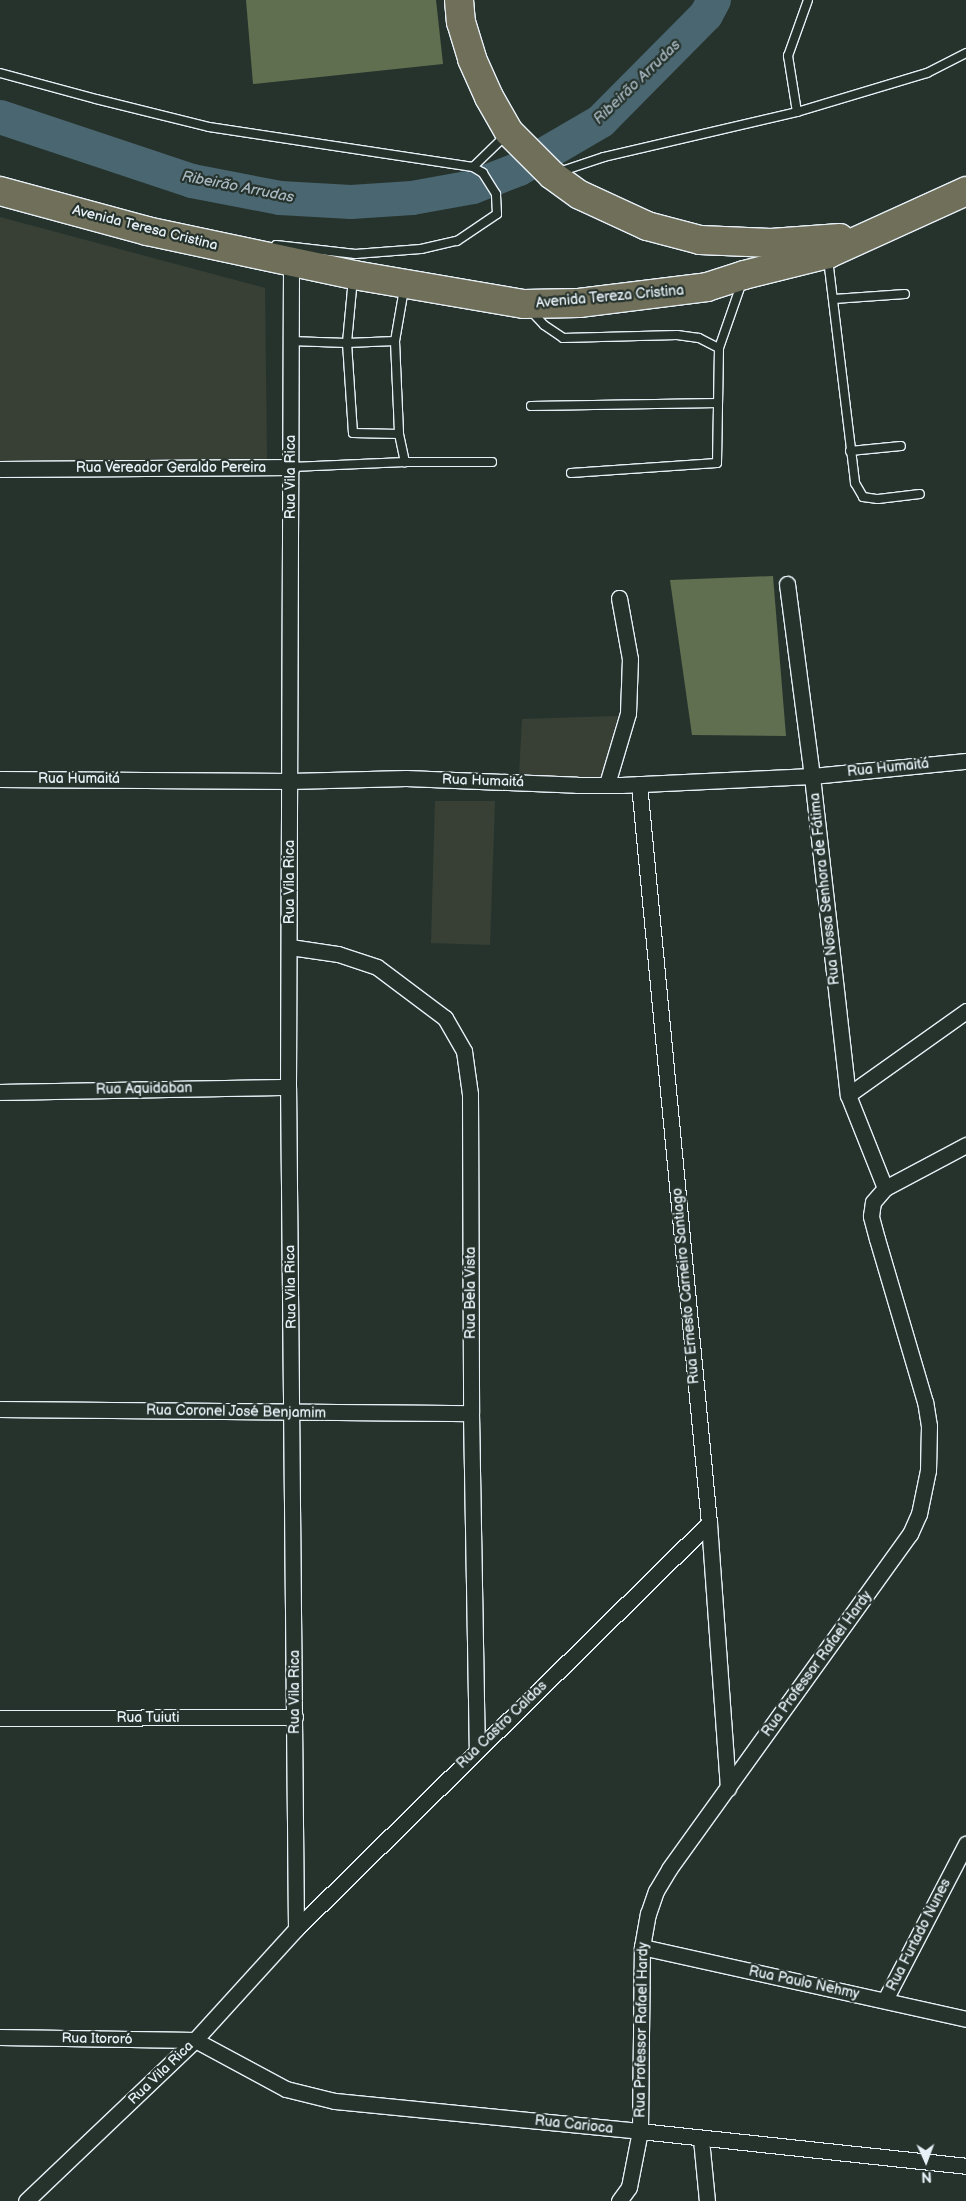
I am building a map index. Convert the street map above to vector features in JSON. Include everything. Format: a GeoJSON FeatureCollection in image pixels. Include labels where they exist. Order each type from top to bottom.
{"type":"FeatureCollection","features":[{"type":"Feature","properties":{"kind":"highway"},"geometry":{"type":"LineString","coordinates":[[459,0],[461,22],[472,59],[489,97],[510,132],[552,174],[580,195],[647,226],[700,240],[771,243],[865,236],[966,191]]}},
{"type":"Feature","properties":{"kind":"highway","name":"Avenida Teresa Cristina"},"geometry":{"type":"LineString","coordinates":[[0,191],[147,231],[291,261]]}},
{"type":"Feature","properties":{"kind":"highway","name":"Avenida Tereza Cristina"},"geometry":{"type":"LineString","coordinates":[[291,261],[354,275],[524,304],[579,303],[686,291],[828,254],[865,236]]}},
{"type":"Feature","properties":{"kind":"street","name":"Rua Vila Rica"},"geometry":{"type":"LineString","coordinates":[[26,2201],[195,2040],[296,1929],[293,1413],[288,1087],[292,467],[291,261]]}},
{"type":"Feature","properties":{"kind":"street","name":"Rua Vereador Geraldo Pereira"},"geometry":{"type":"LineString","coordinates":[[0,469],[292,467]]}},
{"type":"Feature","properties":{"kind":"street","name":"Rua Nossa Senhora de Fátima"},"geometry":{"type":"LineString","coordinates":[[787,584],[812,776],[848,1095],[859,1127],[885,1188]]}},
{"type":"Feature","properties":{"kind":"street"},"geometry":{"type":"LineString","coordinates":[[607,784],[628,713],[630,659],[619,598]]}},
{"type":"Feature","properties":{"kind":"street","name":"Rua Humaitá"},"geometry":{"type":"LineString","coordinates":[[0,778],[290,781],[406,778],[638,784],[812,776],[966,761]]}},
{"type":"Feature","properties":{"kind":"street","name":"Rua Ernesto Carneiro Santiago"},"geometry":{"type":"LineString","coordinates":[[638,784],[709,1523],[728,1788]]}},
{"type":"Feature","properties":{"kind":"street","name":"Rua Bela Vista"},"geometry":{"type":"LineString","coordinates":[[290,947],[338,954],[377,967],[445,1018],[464,1051],[470,1094],[471,1412],[477,1749]]}},
{"type":"Feature","properties":{"kind":"street"},"geometry":{"type":"LineString","coordinates":[[848,1095],[966,1011]]}},
{"type":"Feature","properties":{"kind":"street","name":"Rua Aquidaban"},"geometry":{"type":"LineString","coordinates":[[0,1092],[288,1087]]}},
{"type":"Feature","properties":{"kind":"street"},"geometry":{"type":"LineString","coordinates":[[885,1188],[966,1145]]}},
{"type":"Feature","properties":{"kind":"street","name":"Rua Professor Rafael Hardy"},"geometry":{"type":"LineString","coordinates":[[619,2201],[629,2187],[640,2131],[642,1947],[648,1914],[656,1891],[669,1869],[910,1534],[919,1514],[928,1470],[929,1426],[924,1402],[871,1216],[873,1202],[885,1188]]}},
{"type":"Feature","properties":{"kind":"street","name":"Rua Coronel José Benjamim"},"geometry":{"type":"LineString","coordinates":[[0,1409],[293,1413],[471,1412]]}},
{"type":"Feature","properties":{"kind":"street","name":"Rua Castro Caldas"},"geometry":{"type":"LineString","coordinates":[[296,1929],[709,1523]]}},
{"type":"Feature","properties":{"kind":"street","name":"Rua Tuiuti"},"geometry":{"type":"LineString","coordinates":[[0,1718],[295,1718]]}},
{"type":"Feature","properties":{"kind":"street","name":"Rua Furtado Nunes"},"geometry":{"type":"LineString","coordinates":[[885,2000],[966,1844]]}},
{"type":"Feature","properties":{"kind":"street","name":"Rua Paulo Nehmy"},"geometry":{"type":"LineString","coordinates":[[642,1947],[966,2019]]}},
{"type":"Feature","properties":{"kind":"street","name":"Rua Itororó"},"geometry":{"type":"LineString","coordinates":[[0,2037],[195,2040]]}},
{"type":"Feature","properties":{"kind":"street","name":"Rua Carioca"},"geometry":{"type":"LineString","coordinates":[[195,2040],[286,2089],[335,2101],[966,2166]]}},
{"type":"Feature","properties":{"kind":"street"},"geometry":{"type":"LineString","coordinates":[[701,2139],[707,2201]]}},
{"type":"Feature","properties":{"kind":"lane"},"geometry":{"type":"LineString","coordinates":[[797,112],[788,56],[808,0]]}},
{"type":"Feature","properties":{"kind":"lane"},"geometry":{"type":"LineString","coordinates":[[552,174],[604,157],[797,112],[927,73],[966,53]]}},
{"type":"Feature","properties":{"kind":"lane"},"geometry":{"type":"LineString","coordinates":[[0,73],[96,100],[209,127],[474,168],[483,173],[496,194],[496,214],[457,241],[421,249],[355,254],[266,244]]}},
{"type":"Feature","properties":{"kind":"lane"},"geometry":{"type":"LineString","coordinates":[[474,168],[510,132]]}},
{"type":"Feature","properties":{"kind":"lane"},"geometry":{"type":"LineString","coordinates":[[147,231],[236,241]]}},
{"type":"Feature","properties":{"kind":"lane"},"geometry":{"type":"LineString","coordinates":[[828,254],[855,483],[863,497],[878,499],[920,494]]}},
{"type":"Feature","properties":{"kind":"lane"},"geometry":{"type":"LineString","coordinates":[[354,275],[347,343],[353,433],[398,434]]}},
{"type":"Feature","properties":{"kind":"lane"},"geometry":{"type":"LineString","coordinates":[[570,473],[717,462],[719,348],[744,275]]}},
{"type":"Feature","properties":{"kind":"lane"},"geometry":{"type":"LineString","coordinates":[[405,284],[395,341],[398,434],[405,462]]}},
{"type":"Feature","properties":{"kind":"lane"},"geometry":{"type":"LineString","coordinates":[[834,298],[905,294]]}},
{"type":"Feature","properties":{"kind":"lane"},"geometry":{"type":"LineString","coordinates":[[524,304],[544,325],[563,338],[677,335],[699,338],[719,348]]}},
{"type":"Feature","properties":{"kind":"lane"},"geometry":{"type":"LineString","coordinates":[[290,341],[347,343],[395,341]]}},
{"type":"Feature","properties":{"kind":"lane"},"geometry":{"type":"LineString","coordinates":[[531,406],[718,403]]}},
{"type":"Feature","properties":{"kind":"lane"},"geometry":{"type":"LineString","coordinates":[[850,451],[901,446]]}},
{"type":"Feature","properties":{"kind":"lane","name":"Rua Vereador Geraldo Pereira"},"geometry":{"type":"LineString","coordinates":[[292,467],[405,462],[492,462]]}},
{"type":"Feature","properties":{"kind":"shaded area"},"geometry":{"type":"Polygon","coordinates":[[[0,217],[265,288],[267,462],[0,463],[0,217]]]}},
{"type":"Feature","properties":{"kind":"shaded area"},"geometry":{"type":"Polygon","coordinates":[[[618,716],[601,778],[519,777],[522,719],[618,716]]]}},
{"type":"Feature","properties":{"kind":"shaded area"},"geometry":{"type":"Polygon","coordinates":[[[435,801],[495,801],[490,945],[431,943],[435,801]]]}},
{"type":"Feature","properties":{"kind":"green space"},"geometry":{"type":"Polygon","coordinates":[[[246,0],[436,0],[443,64],[253,84],[246,0]]]}},
{"type":"Feature","properties":{"kind":"green space"},"geometry":{"type":"Polygon","coordinates":[[[773,576],[786,736],[692,735],[670,580],[773,576]]]}},
{"type":"Feature","properties":{"kind":"waterway","name":"Ribeirão Arrudas"},"geometry":{"type":"LineString","coordinates":[[0,117],[192,181],[280,198],[351,202],[412,198],[473,187],[519,169],[601,121],[706,15],[714,0]]}}]}
